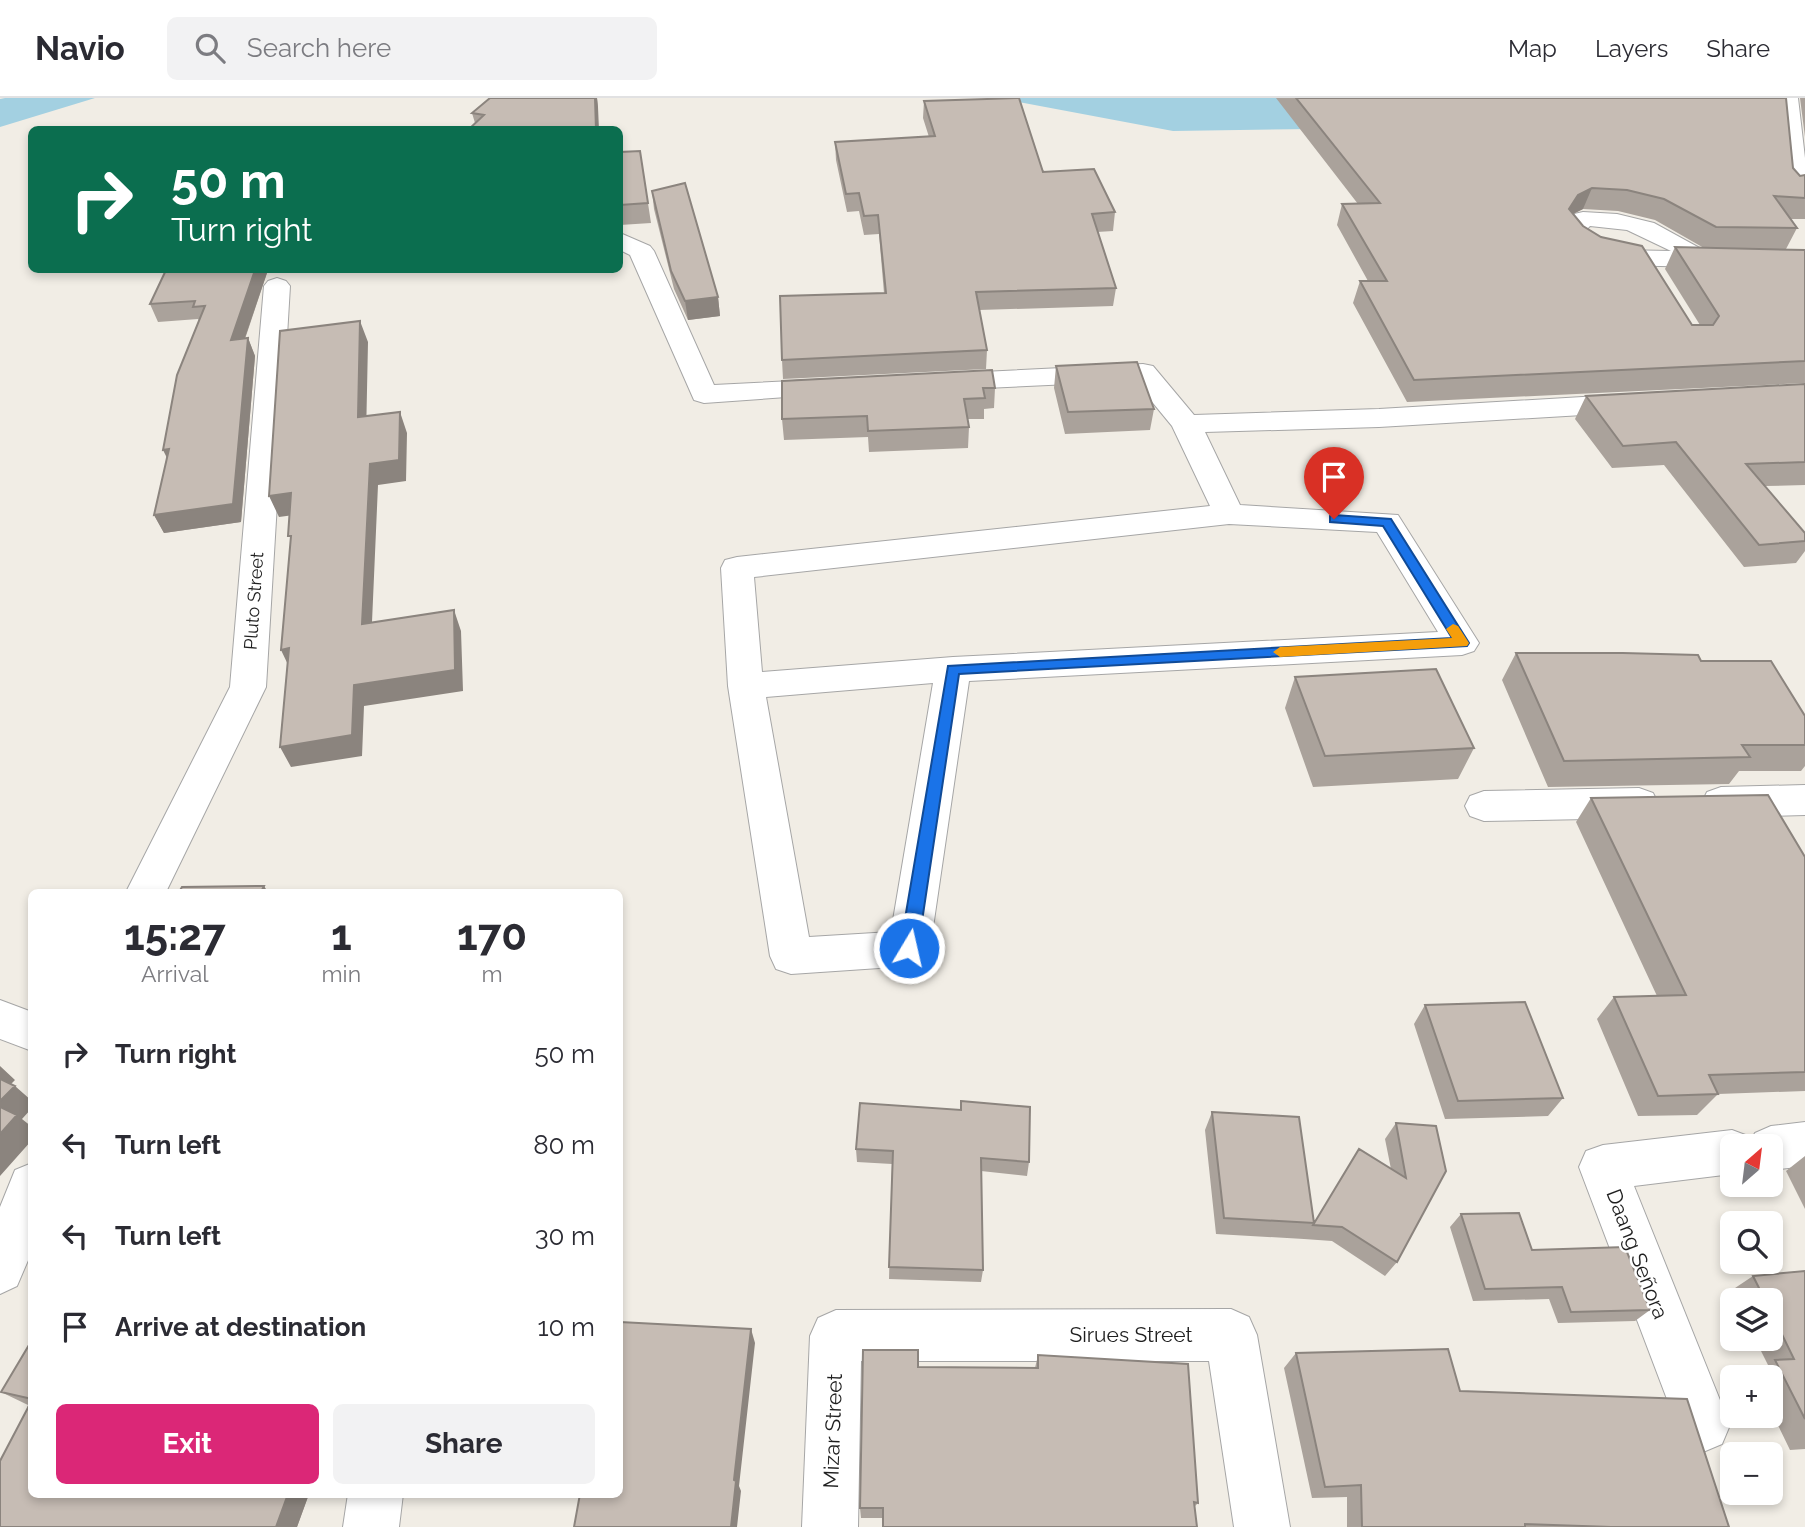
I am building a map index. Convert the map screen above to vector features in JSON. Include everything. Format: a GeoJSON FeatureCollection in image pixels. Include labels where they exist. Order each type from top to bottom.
{"type":"FeatureCollection","features":[{"type":"Feature","properties":{"kind":"street"},"geometry":{"type":"LineString","coordinates":[[1787,98],[1797,189]]}},
{"type":"Feature","properties":{"kind":"street"},"geometry":{"type":"LineString","coordinates":[[1701,260],[1674,240],[1619,219],[1583,219],[1574,229],[1581,238],[1612,257],[1701,260],[1805,261]]}},
{"type":"Feature","properties":{"kind":"street"},"geometry":{"type":"LineString","coordinates":[[623,242],[641,251],[704,394],[855,386]]}},
{"type":"Feature","properties":{"kind":"street"},"geometry":{"type":"LineString","coordinates":[[1643,258],[1657,281]]}},
{"type":"Feature","properties":{"kind":"street","name":"Pluto Street"},"geometry":{"type":"LineString","coordinates":[[147,889],[248,687],[277,286]]}},
{"type":"Feature","properties":{"kind":"street"},"geometry":{"type":"LineString","coordinates":[[909,383],[1143,372],[1186,424],[1229,514]]}},
{"type":"Feature","properties":{"kind":"street"},"geometry":{"type":"LineString","coordinates":[[1186,424],[1379,418],[1659,402]]}},
{"type":"Feature","properties":{"kind":"street"},"geometry":{"type":"LineString","coordinates":[[746,686],[953,669],[1462,643],[1387,522],[1229,514],[737,568],[746,686],[791,956],[909,948],[953,669]]}},
{"type":"Feature","properties":{"kind":"street"},"geometry":{"type":"LineString","coordinates":[[1484,806],[1805,800]]}},
{"type":"Feature","properties":{"kind":"street"},"geometry":{"type":"LineString","coordinates":[[0,1019],[28,1030]]}},
{"type":"Feature","properties":{"kind":"street"},"geometry":{"type":"LineString","coordinates":[[1783,1147],[1805,1144]]}},
{"type":"Feature","properties":{"kind":"street","name":"Daang Señora"},"geometry":{"type":"LineString","coordinates":[[1703,1425],[1603,1167],[1720,1153]]}},
{"type":"Feature","properties":{"kind":"street"},"geometry":{"type":"LineString","coordinates":[[0,1269],[28,1196]]}},
{"type":"Feature","properties":{"kind":"street","name":"Sirues Street"},"geometry":{"type":"LineString","coordinates":[[836,1336],[1231,1335],[1262,1527]]}},
{"type":"Feature","properties":{"kind":"street","name":"Mizar Street"},"geometry":{"type":"LineString","coordinates":[[830,1527],[836,1336]]}},
{"type":"Feature","properties":{"kind":"street"},"geometry":{"type":"LineString","coordinates":[[371,1527],[375,1498]]}},
{"type":"Feature","properties":{"kind":"water"},"geometry":{"type":"Polygon","coordinates":[[[95,98],[0,127],[0,99],[95,98]]]}},
{"type":"Feature","properties":{"kind":"water"},"geometry":{"type":"Polygon","coordinates":[[[998,98],[1444,98],[1311,129],[1173,131],[998,98]]]}},
{"type":"Feature","properties":{"kind":"building"},"geometry":{"type":"Polygon","coordinates":[[[490,98],[595,98],[596,126],[472,126],[484,115],[472,113],[490,98]]]}},
{"type":"Feature","properties":{"kind":"building"},"geometry":{"type":"Polygon","coordinates":[[[1019,98],[1043,172],[1094,169],[1115,212],[1092,214],[1116,288],[976,292],[987,350],[782,360],[780,296],[886,293],[878,215],[864,216],[859,193],[846,194],[835,142],[935,136],[924,101],[1019,98]]]}},
{"type":"Feature","properties":{"kind":"building"},"geometry":{"type":"Polygon","coordinates":[[[1296,98],[1786,98],[1793,168],[1800,176],[1805,175],[1805,198],[1774,196],[1797,228],[1716,227],[1664,199],[1627,190],[1592,188],[1578,195],[1569,209],[1583,226],[1601,237],[1642,246],[1692,325],[1713,325],[1719,316],[1675,247],[1805,250],[1805,361],[1414,380],[1360,281],[1387,281],[1342,204],[1380,203],[1296,98]]]}},
{"type":"Feature","properties":{"kind":"building"},"geometry":{"type":"Polygon","coordinates":[[[640,151],[648,203],[623,205],[623,152],[640,151]]]}},
{"type":"Feature","properties":{"kind":"building"},"geometry":{"type":"Polygon","coordinates":[[[685,183],[718,297],[685,301],[671,271],[652,191],[685,183]]]}},
{"type":"Feature","properties":{"kind":"building"},"geometry":{"type":"Polygon","coordinates":[[[165,273],[254,273],[231,340],[248,338],[233,504],[154,515],[169,449],[163,450],[177,375],[205,306],[193,307],[195,301],[150,304],[165,273]]]}},
{"type":"Feature","properties":{"kind":"building"},"geometry":{"type":"Polygon","coordinates":[[[360,321],[358,417],[400,412],[399,460],[370,464],[362,624],[454,610],[455,670],[354,685],[352,735],[280,747],[289,648],[281,650],[291,536],[288,536],[291,493],[269,496],[280,331],[360,321]]]}},
{"type":"Feature","properties":{"kind":"building"},"geometry":{"type":"Polygon","coordinates":[[[1137,362],[1154,409],[1068,412],[1056,366],[1137,362]]]}},
{"type":"Feature","properties":{"kind":"building"},"geometry":{"type":"Polygon","coordinates":[[[992,370],[995,388],[983,388],[985,398],[964,399],[969,427],[868,431],[867,416],[782,419],[782,381],[992,370]]]}},
{"type":"Feature","properties":{"kind":"building"},"geometry":{"type":"Polygon","coordinates":[[[1805,384],[1805,462],[1746,464],[1805,533],[1805,541],[1759,545],[1676,442],[1623,446],[1586,396],[1805,384]]]}},
{"type":"Feature","properties":{"kind":"building"},"geometry":{"type":"Polygon","coordinates":[[[1516,653],[1698,655],[1701,661],[1771,661],[1805,716],[1805,745],[1742,745],[1750,757],[1564,761],[1516,653]]]}},
{"type":"Feature","properties":{"kind":"building"},"geometry":{"type":"Polygon","coordinates":[[[1436,669],[1474,748],[1325,756],[1295,677],[1436,669]]]}},
{"type":"Feature","properties":{"kind":"building"},"geometry":{"type":"Polygon","coordinates":[[[1768,795],[1805,857],[1805,1072],[1709,1075],[1718,1094],[1658,1096],[1614,997],[1686,995],[1591,798],[1768,795]]]}},
{"type":"Feature","properties":{"kind":"building"},"geometry":{"type":"Polygon","coordinates":[[[264,886],[262,889],[181,889],[264,886]]]}},
{"type":"Feature","properties":{"kind":"building"},"geometry":{"type":"Polygon","coordinates":[[[1525,1002],[1563,1098],[1458,1101],[1425,1005],[1525,1002]]]}},
{"type":"Feature","properties":{"kind":"building"},"geometry":{"type":"Polygon","coordinates":[[[0,1079],[15,1086],[0,1101],[0,1079]]]}},
{"type":"Feature","properties":{"kind":"building"},"geometry":{"type":"Polygon","coordinates":[[[961,1101],[1030,1107],[1029,1162],[981,1158],[983,1270],[889,1267],[893,1151],[856,1149],[860,1103],[961,1110],[961,1101]]]}},
{"type":"Feature","properties":{"kind":"building"},"geometry":{"type":"Polygon","coordinates":[[[0,1107],[17,1115],[0,1134],[0,1107]]]}},
{"type":"Feature","properties":{"kind":"building"},"geometry":{"type":"Polygon","coordinates":[[[1212,1112],[1299,1117],[1314,1223],[1224,1218],[1212,1112]]]}},
{"type":"Feature","properties":{"kind":"building"},"geometry":{"type":"Polygon","coordinates":[[[1396,1123],[1436,1126],[1446,1171],[1397,1262],[1342,1227],[1313,1225],[1359,1149],[1406,1178],[1396,1123]]]}},
{"type":"Feature","properties":{"kind":"building"},"geometry":{"type":"Polygon","coordinates":[[[1519,1213],[1532,1250],[1625,1247],[1650,1310],[1571,1312],[1562,1287],[1485,1289],[1461,1214],[1519,1213]]]}},
{"type":"Feature","properties":{"kind":"building"},"geometry":{"type":"Polygon","coordinates":[[[1805,1271],[1805,1419],[1783,1376],[1783,1365],[1778,1365],[1775,1360],[1794,1359],[1783,1337],[1783,1288],[1759,1288],[1753,1276],[1805,1271]]]}},
{"type":"Feature","properties":{"kind":"building"},"geometry":{"type":"Polygon","coordinates":[[[623,1322],[751,1329],[731,1527],[574,1527],[579,1498],[623,1498],[623,1322]]]}},
{"type":"Feature","properties":{"kind":"building"},"geometry":{"type":"Polygon","coordinates":[[[28,1347],[28,1398],[1,1392],[28,1347]]]}},
{"type":"Feature","properties":{"kind":"building"},"geometry":{"type":"Polygon","coordinates":[[[1448,1349],[1460,1391],[1687,1399],[1729,1527],[1525,1524],[1525,1527],[1362,1527],[1361,1485],[1325,1487],[1296,1353],[1448,1349]]]}},
{"type":"Feature","properties":{"kind":"building"},"geometry":{"type":"Polygon","coordinates":[[[863,1350],[918,1350],[918,1367],[1038,1368],[1038,1355],[1188,1364],[1198,1503],[1194,1502],[1197,1527],[883,1527],[883,1508],[860,1508],[863,1350]]]}},
{"type":"Feature","properties":{"kind":"building"},"geometry":{"type":"Polygon","coordinates":[[[28,1408],[28,1498],[287,1498],[276,1527],[0,1527],[0,1461],[28,1408]]]}},
{"type":"Feature","properties":{"kind":"slow traffic"},"geometry":{"type":"LineString","coordinates":[[1280,652],[1462,643],[1453,629]]}},
{"type":"Feature","properties":{"kind":"route"},"geometry":{"type":"LineString","coordinates":[[909,948],[953,669],[1462,643],[1387,522],[1334,519]]}}]}
